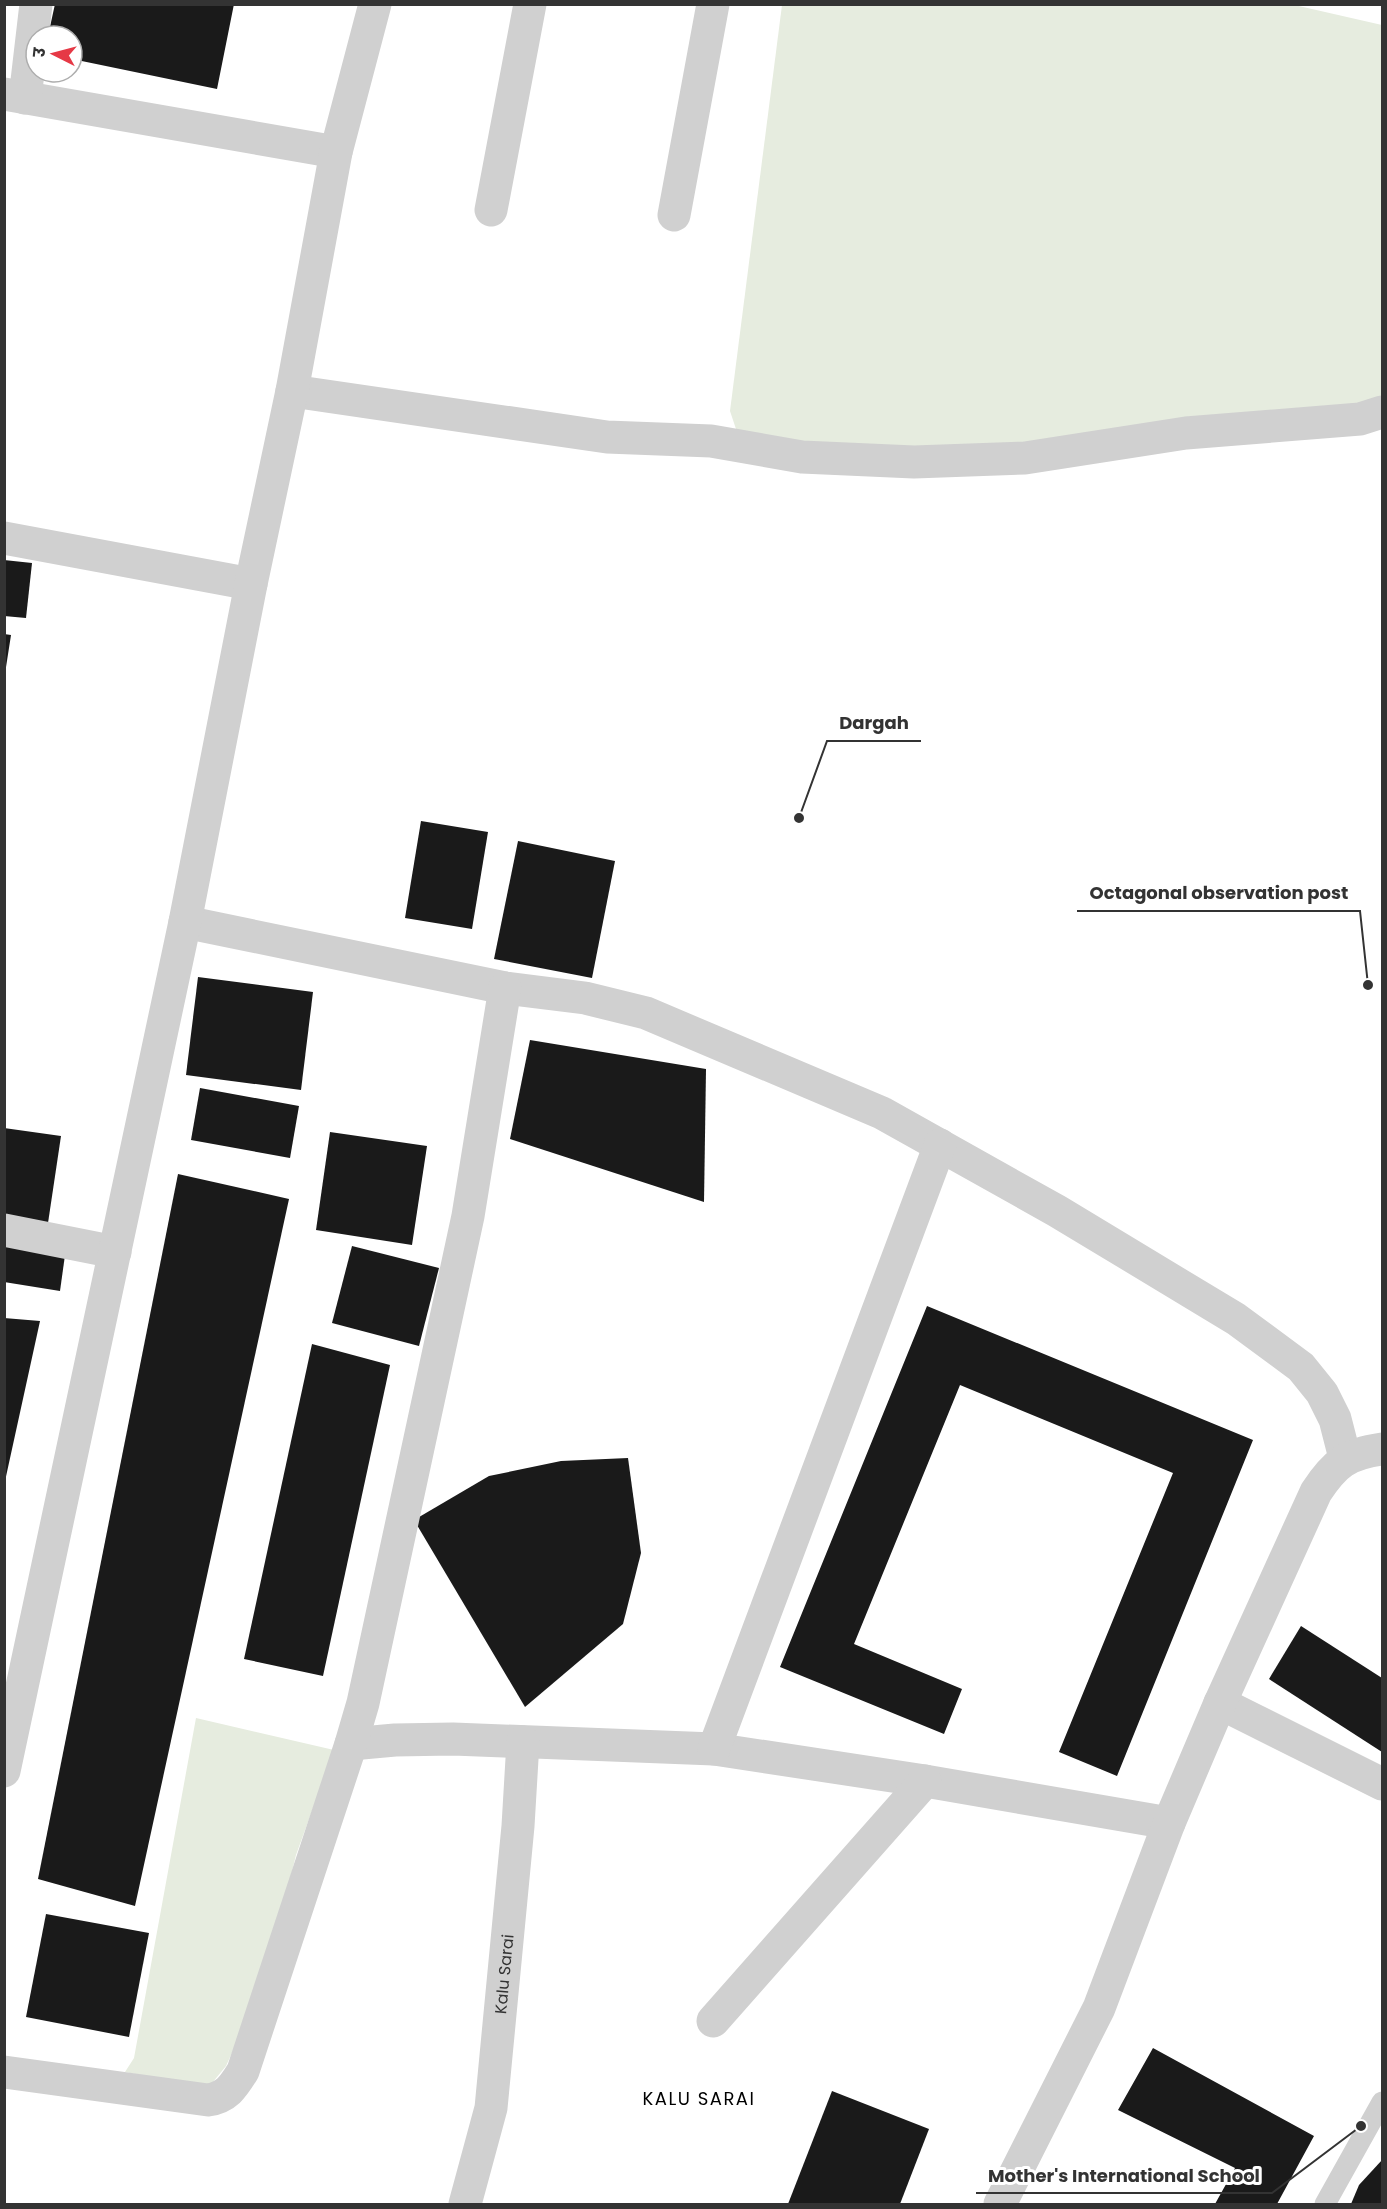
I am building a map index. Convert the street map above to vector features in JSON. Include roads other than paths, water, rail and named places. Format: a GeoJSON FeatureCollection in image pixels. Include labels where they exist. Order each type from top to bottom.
{"type":"FeatureCollection","features":[{"type":"Feature","properties":{"kind":"street"},"geometry":{"type":"LineString","coordinates":[[36,4],[15,96],[336,152]]}},
{"type":"Feature","properties":{"kind":"street"},"geometry":{"type":"LineString","coordinates":[[4,1771],[185,922],[250,584],[292,391],[336,152],[375,4]]}},
{"type":"Feature","properties":{"kind":"street"},"geometry":{"type":"LineString","coordinates":[[491,210],[530,4]]}},
{"type":"Feature","properties":{"kind":"street"},"geometry":{"type":"LineString","coordinates":[[674,215],[713,4]]}},
{"type":"Feature","properties":{"kind":"street"},"geometry":{"type":"LineString","coordinates":[[292,391],[607,437],[711,441],[802,457],[914,462],[1025,458],[1186,433],[1360,419],[1383,412]]}},
{"type":"Feature","properties":{"kind":"street"},"geometry":{"type":"LineString","coordinates":[[4,538],[250,584]]}},
{"type":"Feature","properties":{"kind":"street"},"geometry":{"type":"LineString","coordinates":[[185,922],[505,988],[585,998],[646,1013],[882,1113],[1067,1217],[1236,1319],[1301,1366],[1322,1393],[1335,1419],[1345,1458]]}},
{"type":"Feature","properties":{"kind":"street"},"geometry":{"type":"LineString","coordinates":[[4,2072],[208,2100],[219,2098],[231,2090],[243,2071],[363,1703],[468,1216],[505,988]]}},
{"type":"Feature","properties":{"kind":"street"},"geometry":{"type":"LineString","coordinates":[[714,1749],[940,1144]]}},
{"type":"Feature","properties":{"kind":"street"},"geometry":{"type":"LineString","coordinates":[[4,1230],[115,1252]]}},
{"type":"Feature","properties":{"kind":"street"},"geometry":{"type":"LineString","coordinates":[[1000,2205],[1099,2008],[1169,1823],[1220,1703],[1316,1492],[1329,1473],[1345,1458],[1360,1452],[1383,1449]]}},
{"type":"Feature","properties":{"kind":"street"},"geometry":{"type":"LineString","coordinates":[[1220,1703],[1383,1784]]}},
{"type":"Feature","properties":{"kind":"street"},"geometry":{"type":"LineString","coordinates":[[351,1744],[395,1740],[453,1739],[714,1749],[925,1781],[1169,1823]]}},
{"type":"Feature","properties":{"kind":"street","name":"Kalu Sarai"},"geometry":{"type":"LineString","coordinates":[[465,2205],[490,2108],[518,1826],[523,1742]]}},
{"type":"Feature","properties":{"kind":"street"},"geometry":{"type":"LineString","coordinates":[[713,2021],[925,1781]]}},
{"type":"Feature","properties":{"kind":"lane"},"geometry":{"type":"LineString","coordinates":[[1325,2205],[1383,2102]]}},
{"type":"Feature","properties":{"kind":"place","name":"Dargah"},"geometry":{"type":"Point","coordinates":[799,818]}},
{"type":"Feature","properties":{"kind":"place","name":"Octagonal observation post"},"geometry":{"type":"Point","coordinates":[1368,985]}},
{"type":"Feature","properties":{"kind":"place","name":"Mother's International School"},"geometry":{"type":"Point","coordinates":[1361,2126]}},
{"type":"Feature","properties":{"kind":"district","name":"KALU SARAI"},"geometry":{"type":"Point","coordinates":[699,2098]}}]}
